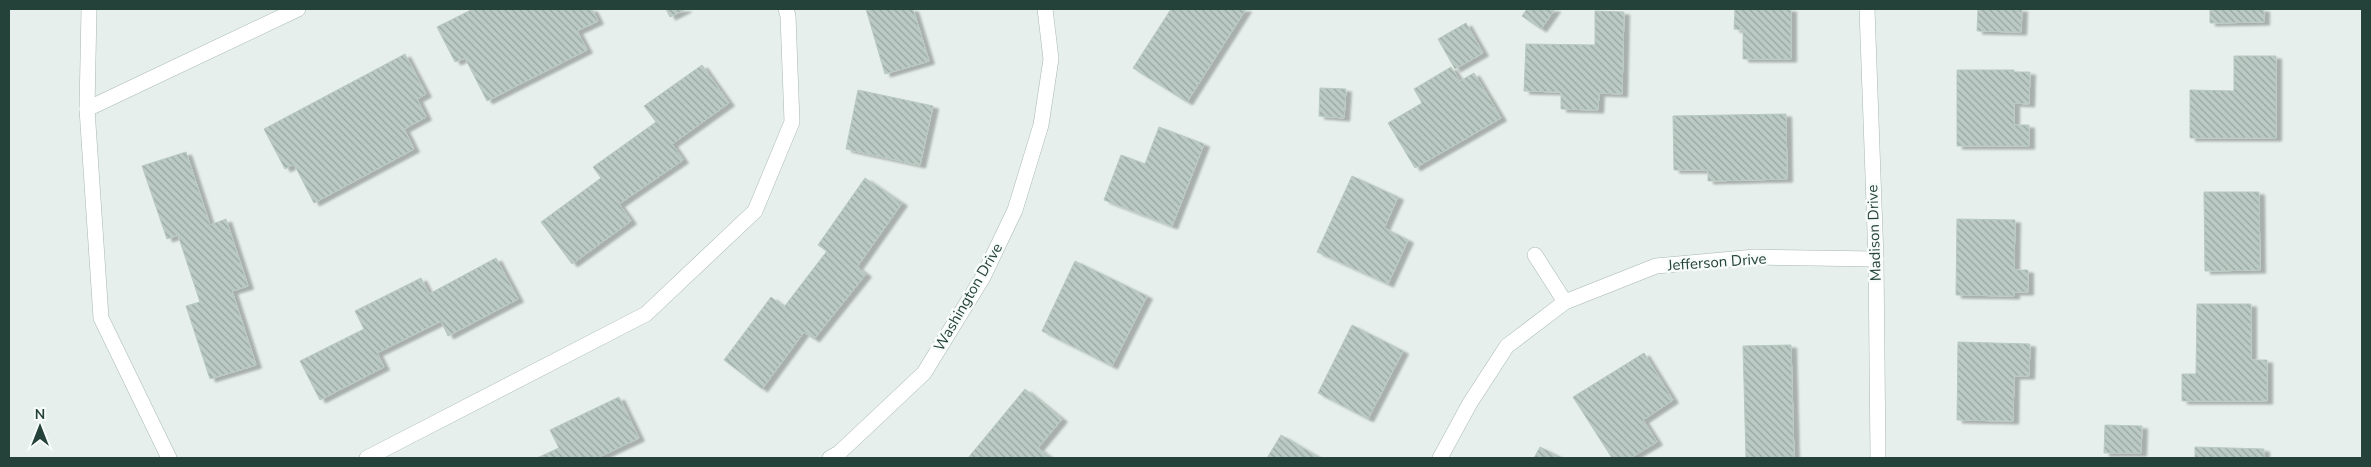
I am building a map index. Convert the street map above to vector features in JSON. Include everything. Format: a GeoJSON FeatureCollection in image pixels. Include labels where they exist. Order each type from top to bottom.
{"type":"FeatureCollection","features":[{"type":"Feature","properties":{"kind":"street"},"geometry":{"type":"LineString","coordinates":[[89,9],[87,109],[101,318],[169,458]]}},
{"type":"Feature","properties":{"kind":"street"},"geometry":{"type":"LineString","coordinates":[[87,109],[298,9]]}},
{"type":"Feature","properties":{"kind":"street"},"geometry":{"type":"LineString","coordinates":[[366,458],[646,314],[755,211],[792,122],[788,16],[786,9]]}},
{"type":"Feature","properties":{"kind":"street","name":"Washington Drive"},"geometry":{"type":"LineString","coordinates":[[830,458],[839,453],[924,373],[983,277],[1007,227],[1015,210],[1041,125],[1051,59],[1045,9]]}},
{"type":"Feature","properties":{"kind":"street","name":"Madison Drive"},"geometry":{"type":"LineString","coordinates":[[1868,9],[1876,259],[1878,458]]}},
{"type":"Feature","properties":{"kind":"street"},"geometry":{"type":"LineString","coordinates":[[1535,255],[1565,302]]}},
{"type":"Feature","properties":{"kind":"street","name":"Jefferson Drive"},"geometry":{"type":"LineString","coordinates":[[1440,458],[1470,403],[1507,346],[1565,302],[1656,266],[1755,257],[1876,259]]}},
{"type":"Feature","properties":{"kind":"building"},"geometry":{"type":"Polygon","coordinates":[[[473,9],[592,9],[598,21],[577,31],[587,50],[487,101],[465,58],[455,62],[437,27],[473,9]]]}},
{"type":"Feature","properties":{"kind":"building"},"geometry":{"type":"Polygon","coordinates":[[[666,9],[686,9],[670,17],[666,9]]]}},
{"type":"Feature","properties":{"kind":"building"},"geometry":{"type":"Polygon","coordinates":[[[866,9],[913,9],[929,61],[885,74],[866,9]]]}},
{"type":"Feature","properties":{"kind":"building"},"geometry":{"type":"Polygon","coordinates":[[[1171,9],[1246,9],[1187,102],[1133,68],[1171,9]]]}},
{"type":"Feature","properties":{"kind":"building"},"geometry":{"type":"Polygon","coordinates":[[[1527,9],[1555,9],[1541,29],[1522,16],[1527,9]]]}},
{"type":"Feature","properties":{"kind":"building"},"geometry":{"type":"Polygon","coordinates":[[[1735,9],[1791,9],[1791,59],[1743,59],[1743,30],[1734,29],[1735,9]]]}},
{"type":"Feature","properties":{"kind":"building"},"geometry":{"type":"Polygon","coordinates":[[[1978,9],[2022,9],[2021,32],[1977,31],[1978,9]]]}},
{"type":"Feature","properties":{"kind":"building"},"geometry":{"type":"Polygon","coordinates":[[[2210,9],[2264,9],[2264,22],[2210,23],[2210,9]]]}},
{"type":"Feature","properties":{"kind":"building"},"geometry":{"type":"Polygon","coordinates":[[[1595,11],[1624,12],[1622,94],[1599,93],[1598,110],[1561,109],[1561,92],[1524,91],[1526,44],[1595,45],[1595,11]]]}},
{"type":"Feature","properties":{"kind":"building"},"geometry":{"type":"Polygon","coordinates":[[[1466,23],[1483,53],[1455,69],[1438,39],[1466,23]]]}},
{"type":"Feature","properties":{"kind":"building"},"geometry":{"type":"Polygon","coordinates":[[[405,54],[426,94],[417,99],[426,117],[404,129],[414,149],[314,203],[294,164],[285,169],[264,129],[405,54]]]}},
{"type":"Feature","properties":{"kind":"building"},"geometry":{"type":"Polygon","coordinates":[[[2234,56],[2276,56],[2276,138],[2190,138],[2190,90],[2234,91],[2234,56]]]}},
{"type":"Feature","properties":{"kind":"building"},"geometry":{"type":"Polygon","coordinates":[[[702,65],[729,103],[672,144],[683,160],[619,204],[631,221],[572,264],[541,222],[601,178],[593,167],[656,122],[644,106],[702,65]]]}},
{"type":"Feature","properties":{"kind":"building"},"geometry":{"type":"Polygon","coordinates":[[[1451,67],[1460,81],[1474,73],[1501,118],[1415,168],[1388,123],[1422,103],[1414,89],[1451,67]]]}},
{"type":"Feature","properties":{"kind":"building"},"geometry":{"type":"Polygon","coordinates":[[[1957,70],[2014,70],[2014,72],[2030,72],[2029,104],[2014,103],[2014,125],[2029,125],[2029,146],[1957,146],[1957,70]]]}},
{"type":"Feature","properties":{"kind":"building"},"geometry":{"type":"Polygon","coordinates":[[[1320,88],[1346,89],[1344,118],[1319,116],[1320,88]]]}},
{"type":"Feature","properties":{"kind":"building"},"geometry":{"type":"Polygon","coordinates":[[[858,90],[933,106],[920,165],[846,149],[858,90]]]}},
{"type":"Feature","properties":{"kind":"building"},"geometry":{"type":"Polygon","coordinates":[[[1786,114],[1787,179],[1708,181],[1708,170],[1674,170],[1673,116],[1786,114]]]}},
{"type":"Feature","properties":{"kind":"building"},"geometry":{"type":"Polygon","coordinates":[[[1159,127],[1204,144],[1172,226],[1104,200],[1121,155],[1145,164],[1159,127]]]}},
{"type":"Feature","properties":{"kind":"building"},"geometry":{"type":"Polygon","coordinates":[[[186,152],[210,225],[226,219],[248,286],[232,291],[256,365],[210,379],[186,306],[200,302],[178,235],[167,239],[142,166],[186,152]]]}},
{"type":"Feature","properties":{"kind":"building"},"geometry":{"type":"Polygon","coordinates":[[[1352,176],[1398,197],[1384,228],[1408,240],[1388,284],[1317,252],[1352,176]]]}},
{"type":"Feature","properties":{"kind":"building"},"geometry":{"type":"Polygon","coordinates":[[[865,178],[902,203],[857,267],[866,274],[814,339],[804,332],[762,389],[724,360],[771,297],[784,307],[827,251],[818,245],[865,178]]]}},
{"type":"Feature","properties":{"kind":"building"},"geometry":{"type":"Polygon","coordinates":[[[2204,192],[2259,192],[2260,270],[2205,271],[2204,192]]]}},
{"type":"Feature","properties":{"kind":"building"},"geometry":{"type":"Polygon","coordinates":[[[1957,219],[2015,220],[2014,270],[2028,270],[2028,292],[2014,292],[2014,296],[1956,295],[1957,219]]]}},
{"type":"Feature","properties":{"kind":"building"},"geometry":{"type":"Polygon","coordinates":[[[496,258],[518,299],[448,336],[441,321],[377,353],[384,367],[320,400],[300,361],[364,329],[355,311],[421,278],[429,294],[496,258]]]}},
{"type":"Feature","properties":{"kind":"building"},"geometry":{"type":"Polygon","coordinates":[[[1075,261],[1147,296],[1112,366],[1042,331],[1075,261]]]}},
{"type":"Feature","properties":{"kind":"building"},"geometry":{"type":"Polygon","coordinates":[[[2197,304],[2251,304],[2251,360],[2267,360],[2267,401],[2182,401],[2182,374],[2196,374],[2197,304]]]}},
{"type":"Feature","properties":{"kind":"building"},"geometry":{"type":"Polygon","coordinates":[[[1352,325],[1403,351],[1368,419],[1318,393],[1352,325]]]}},
{"type":"Feature","properties":{"kind":"building"},"geometry":{"type":"Polygon","coordinates":[[[1958,342],[2030,344],[2029,376],[2014,376],[2013,421],[1957,420],[1958,342]]]}},
{"type":"Feature","properties":{"kind":"building"},"geometry":{"type":"Polygon","coordinates":[[[1791,345],[1794,457],[1746,458],[1743,346],[1791,345]]]}},
{"type":"Feature","properties":{"kind":"building"},"geometry":{"type":"Polygon","coordinates":[[[1644,353],[1673,400],[1643,420],[1657,442],[1630,458],[1612,458],[1573,397],[1644,353]]]}},
{"type":"Feature","properties":{"kind":"building"},"geometry":{"type":"Polygon","coordinates":[[[1025,389],[1062,419],[1038,448],[1051,458],[968,458],[1025,389]]]}},
{"type":"Feature","properties":{"kind":"building"},"geometry":{"type":"Polygon","coordinates":[[[619,397],[639,438],[597,458],[537,458],[559,448],[550,430],[619,397]]]}},
{"type":"Feature","properties":{"kind":"building"},"geometry":{"type":"Polygon","coordinates":[[[2105,425],[2142,426],[2141,453],[2104,453],[2105,425]]]}},
{"type":"Feature","properties":{"kind":"building"},"geometry":{"type":"Polygon","coordinates":[[[1281,435],[1320,458],[1267,458],[1281,435]]]}},
{"type":"Feature","properties":{"kind":"building"},"geometry":{"type":"Polygon","coordinates":[[[1540,447],[1562,458],[1534,458],[1540,447]]]}},
{"type":"Feature","properties":{"kind":"building"},"geometry":{"type":"Polygon","coordinates":[[[2195,447],[2264,449],[2264,458],[2195,458],[2195,447]]]}}]}
